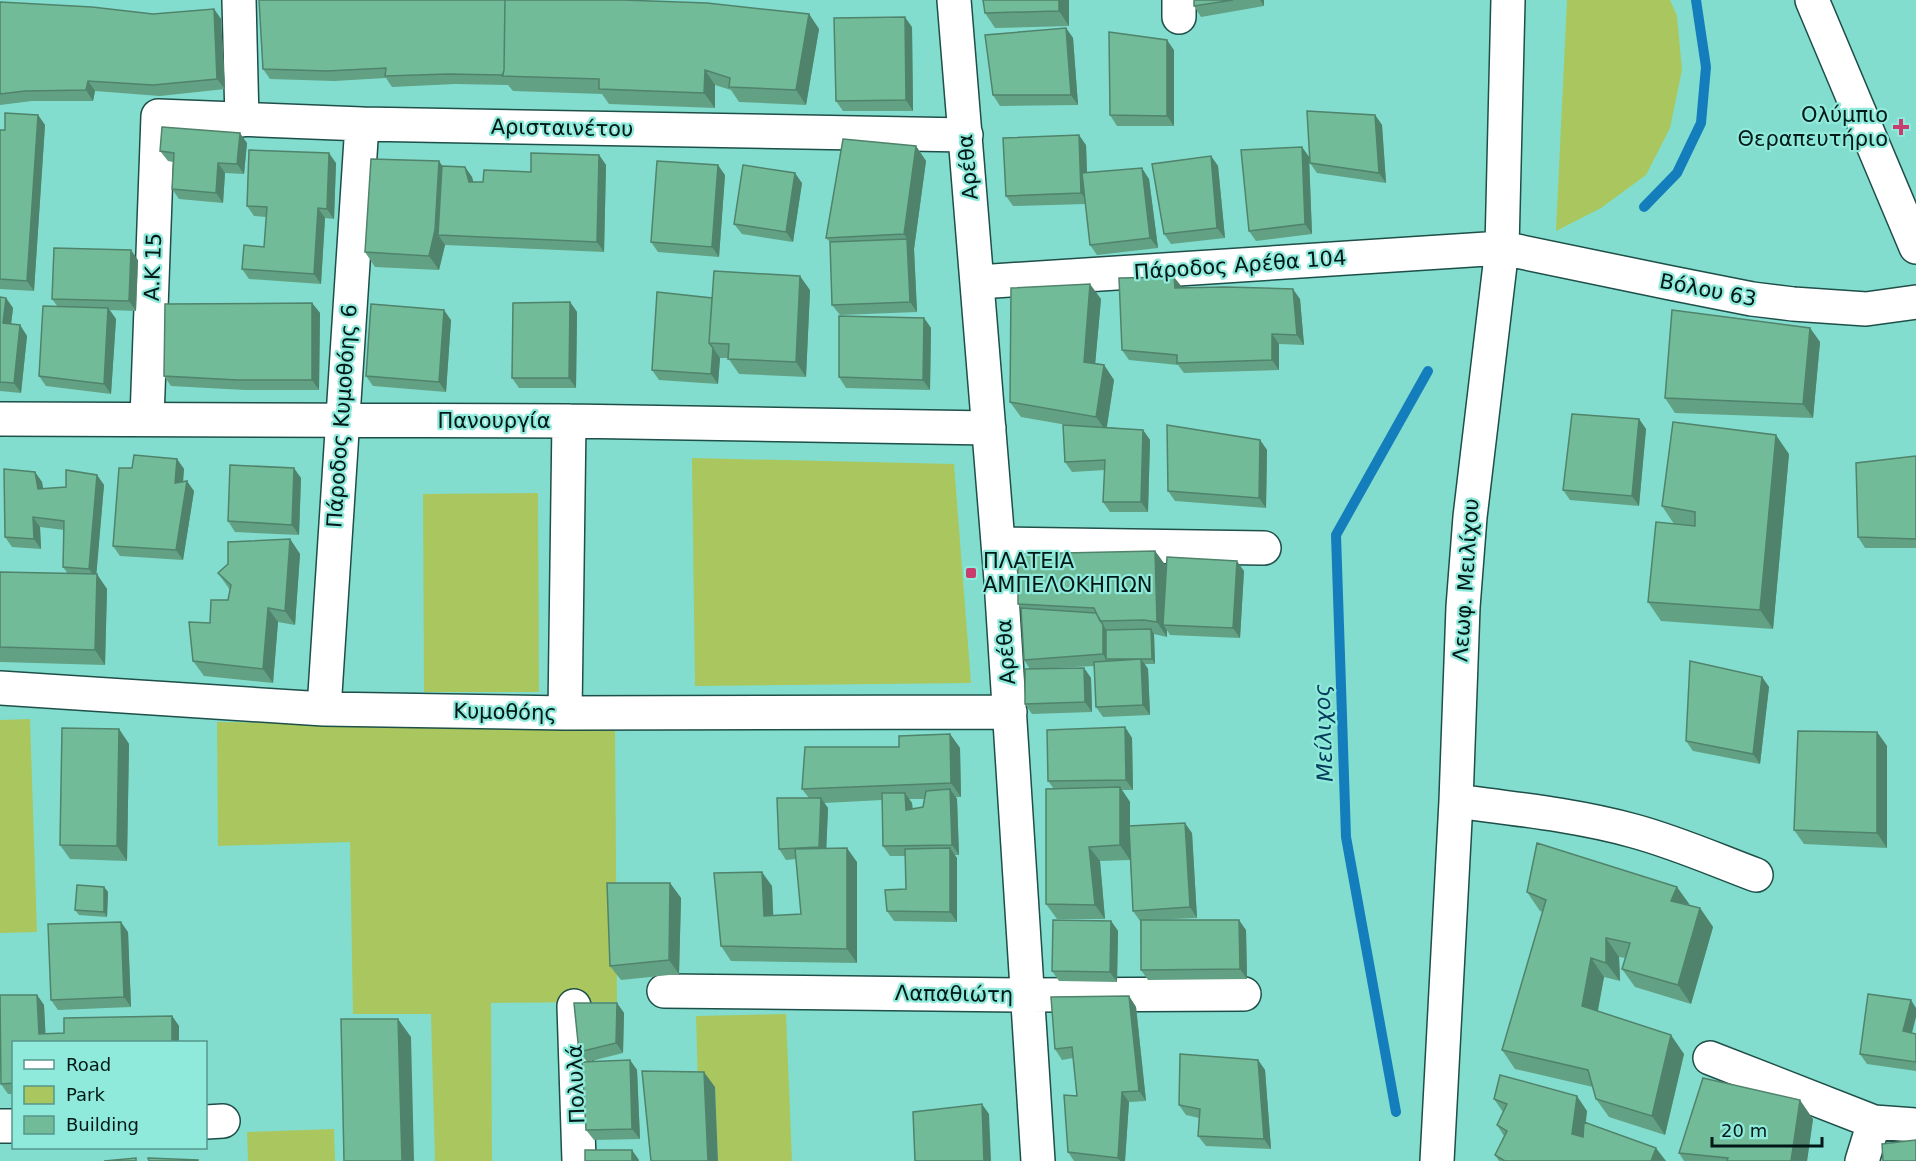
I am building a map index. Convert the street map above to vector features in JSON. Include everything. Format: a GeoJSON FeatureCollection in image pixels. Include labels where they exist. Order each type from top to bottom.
{"type":"FeatureCollection","features":[{"type":"Feature","properties":{"kind":"street"},"geometry":{"type":"LineString","coordinates":[[239,0],[242,120]]}},
{"type":"Feature","properties":{"kind":"street","name":"Αρέθα"},"geometry":{"type":"LineString","coordinates":[[954,0],[998,544],[1029,994],[1038,1161]]}},
{"type":"Feature","properties":{"kind":"street","name":"Λεωφ. Μειλίχου"},"geometry":{"type":"LineString","coordinates":[[1438,1160],[1456,801],[1461,648],[1470,517],[1502,248],[1508,0]]}},
{"type":"Feature","properties":{"kind":"street"},"geometry":{"type":"LineString","coordinates":[[1812,0],[1916,247]]}},
{"type":"Feature","properties":{"kind":"street","name":"Αρισταινέτου"},"geometry":{"type":"LineString","coordinates":[[158,116],[362,124],[966,135]]}},
{"type":"Feature","properties":{"kind":"street","name":"Α.Κ 15"},"geometry":{"type":"LineString","coordinates":[[147,418],[158,116]]}},
{"type":"Feature","properties":{"kind":"street","name":"Πάροδος Κυμοθόης 6"},"geometry":{"type":"LineString","coordinates":[[324,709],[362,124]]}},
{"type":"Feature","properties":{"kind":"street","name":"Πάροδος Αρέθα 104"},"geometry":{"type":"LineString","coordinates":[[978,282],[1502,248]]}},
{"type":"Feature","properties":{"kind":"street","name":"Βόλου 63"},"geometry":{"type":"LineString","coordinates":[[1502,248],[1719,293],[1792,304],[1866,309],[1916,302]]}},
{"type":"Feature","properties":{"kind":"street","name":"Πανουργία"},"geometry":{"type":"LineString","coordinates":[[0,419],[569,421],[989,428]]}},
{"type":"Feature","properties":{"kind":"street"},"geometry":{"type":"LineString","coordinates":[[565,713],[569,421]]}},
{"type":"Feature","properties":{"kind":"street"},"geometry":{"type":"LineString","coordinates":[[998,544],[1264,548]]}},
{"type":"Feature","properties":{"kind":"street","name":"Κυμοθόης"},"geometry":{"type":"LineString","coordinates":[[0,688],[324,709],[565,713],[1010,712]]}},
{"type":"Feature","properties":{"kind":"street"},"geometry":{"type":"LineString","coordinates":[[1456,801],[1561,814],[1619,827],[1654,837],[1756,874]]}},
{"type":"Feature","properties":{"kind":"street","name":"Λαπαθιώτη"},"geometry":{"type":"LineString","coordinates":[[664,991],[1244,994]]}},
{"type":"Feature","properties":{"kind":"street","name":"Πολυλά"},"geometry":{"type":"LineString","coordinates":[[574,1006],[579,1161]]}},
{"type":"Feature","properties":{"kind":"street"},"geometry":{"type":"LineString","coordinates":[[1710,1058],[1874,1122],[1916,1125]]}},
{"type":"Feature","properties":{"kind":"street"},"geometry":{"type":"LineString","coordinates":[[1862,1161],[1874,1122]]}},
{"type":"Feature","properties":{"kind":"green space"},"geometry":{"type":"Polygon","coordinates":[[[1567,0],[1670,0],[1677,16],[1682,70],[1670,128],[1646,175],[1601,208],[1556,231],[1567,0]]]}},
{"type":"Feature","properties":{"kind":"green space"},"geometry":{"type":"Polygon","coordinates":[[[692,458],[954,464],[971,683],[695,686],[692,458]]]}},
{"type":"Feature","properties":{"kind":"green space"},"geometry":{"type":"Polygon","coordinates":[[[538,493],[539,692],[424,692],[423,494],[538,493]]]}},
{"type":"Feature","properties":{"kind":"green space"},"geometry":{"type":"Polygon","coordinates":[[[30,719],[37,932],[0,933],[0,720],[30,719]]]}},
{"type":"Feature","properties":{"kind":"green space"},"geometry":{"type":"Polygon","coordinates":[[[217,722],[615,728],[617,1002],[491,1003],[492,1161],[435,1161],[431,1014],[353,1014],[350,842],[218,846],[217,722]]]}},
{"type":"Feature","properties":{"kind":"green space"},"geometry":{"type":"Polygon","coordinates":[[[786,1014],[792,1161],[718,1161],[715,1087],[698,1087],[696,1016],[786,1014]]]}},
{"type":"Feature","properties":{"kind":"green space"},"geometry":{"type":"Polygon","coordinates":[[[334,1129],[335,1161],[248,1161],[247,1132],[334,1129]]]}},
{"type":"Feature","properties":{"kind":"building"},"geometry":{"type":"Polygon","coordinates":[[[259,0],[505,0],[503,75],[385,76],[386,68],[327,71],[263,69],[259,0]]]}},
{"type":"Feature","properties":{"kind":"building"},"geometry":{"type":"Polygon","coordinates":[[[505,0],[707,3],[809,14],[796,90],[729,87],[730,78],[705,70],[704,93],[599,89],[599,79],[502,76],[505,0]]]}},
{"type":"Feature","properties":{"kind":"building"},"geometry":{"type":"Polygon","coordinates":[[[983,0],[1059,0],[1059,11],[985,13],[983,0]]]}},
{"type":"Feature","properties":{"kind":"building"},"geometry":{"type":"Polygon","coordinates":[[[1194,0],[1233,0],[1194,6],[1194,0]]]}},
{"type":"Feature","properties":{"kind":"building"},"geometry":{"type":"Polygon","coordinates":[[[0,2],[92,7],[153,14],[214,9],[217,79],[153,85],[88,81],[86,90],[25,91],[0,94],[0,2]]]}},
{"type":"Feature","properties":{"kind":"building"},"geometry":{"type":"Polygon","coordinates":[[[905,17],[906,100],[836,101],[834,18],[905,17]]]}},
{"type":"Feature","properties":{"kind":"building"},"geometry":{"type":"Polygon","coordinates":[[[1066,28],[1071,95],[993,95],[985,35],[1066,28]]]}},
{"type":"Feature","properties":{"kind":"building"},"geometry":{"type":"Polygon","coordinates":[[[1109,32],[1167,40],[1167,116],[1110,115],[1109,32]]]}},
{"type":"Feature","properties":{"kind":"building"},"geometry":{"type":"Polygon","coordinates":[[[1307,111],[1375,115],[1379,173],[1310,163],[1307,111]]]}},
{"type":"Feature","properties":{"kind":"building"},"geometry":{"type":"Polygon","coordinates":[[[5,113],[38,115],[27,281],[0,279],[0,130],[5,130],[5,113]]]}},
{"type":"Feature","properties":{"kind":"building"},"geometry":{"type":"Polygon","coordinates":[[[162,127],[240,133],[237,164],[218,163],[216,193],[172,189],[174,153],[160,151],[162,127]]]}},
{"type":"Feature","properties":{"kind":"building"},"geometry":{"type":"Polygon","coordinates":[[[1079,135],[1081,193],[1006,196],[1003,138],[1079,135]]]}},
{"type":"Feature","properties":{"kind":"building"},"geometry":{"type":"Polygon","coordinates":[[[843,139],[916,146],[904,234],[826,238],[843,139]]]}},
{"type":"Feature","properties":{"kind":"building"},"geometry":{"type":"Polygon","coordinates":[[[1302,147],[1305,224],[1249,231],[1241,150],[1302,147]]]}},
{"type":"Feature","properties":{"kind":"building"},"geometry":{"type":"Polygon","coordinates":[[[249,150],[329,153],[327,209],[318,208],[314,274],[242,269],[244,245],[264,247],[267,207],[247,206],[249,150]]]}},
{"type":"Feature","properties":{"kind":"building"},"geometry":{"type":"Polygon","coordinates":[[[531,153],[599,155],[597,242],[438,235],[442,166],[465,167],[469,182],[483,182],[484,170],[531,172],[531,153]]]}},
{"type":"Feature","properties":{"kind":"building"},"geometry":{"type":"Polygon","coordinates":[[[1211,156],[1217,228],[1164,234],[1152,164],[1211,156]]]}},
{"type":"Feature","properties":{"kind":"building"},"geometry":{"type":"Polygon","coordinates":[[[371,159],[439,161],[435,230],[429,256],[365,252],[371,159]]]}},
{"type":"Feature","properties":{"kind":"building"},"geometry":{"type":"Polygon","coordinates":[[[657,161],[718,165],[712,247],[651,242],[657,161]]]}},
{"type":"Feature","properties":{"kind":"building"},"geometry":{"type":"Polygon","coordinates":[[[743,165],[795,173],[786,232],[734,224],[743,165]]]}},
{"type":"Feature","properties":{"kind":"building"},"geometry":{"type":"Polygon","coordinates":[[[1142,168],[1150,238],[1090,245],[1082,173],[1142,168]]]}},
{"type":"Feature","properties":{"kind":"building"},"geometry":{"type":"Polygon","coordinates":[[[907,239],[910,302],[832,305],[830,242],[907,239]]]}},
{"type":"Feature","properties":{"kind":"building"},"geometry":{"type":"Polygon","coordinates":[[[54,248],[131,250],[129,301],[52,299],[54,248]]]}},
{"type":"Feature","properties":{"kind":"building"},"geometry":{"type":"Polygon","coordinates":[[[714,271],[800,276],[796,362],[728,359],[729,344],[709,343],[714,271]]]}},
{"type":"Feature","properties":{"kind":"building"},"geometry":{"type":"Polygon","coordinates":[[[1174,277],[1175,288],[1293,289],[1297,335],[1272,334],[1272,360],[1177,363],[1177,355],[1122,350],[1119,278],[1174,277]]]}},
{"type":"Feature","properties":{"kind":"building"},"geometry":{"type":"Polygon","coordinates":[[[1090,284],[1084,362],[1104,365],[1096,417],[1010,402],[1011,288],[1090,284]]]}},
{"type":"Feature","properties":{"kind":"building"},"geometry":{"type":"Polygon","coordinates":[[[657,292],[712,298],[709,343],[713,348],[711,374],[652,370],[657,292]]]}},
{"type":"Feature","properties":{"kind":"building"},"geometry":{"type":"Polygon","coordinates":[[[0,297],[6,298],[3,323],[20,325],[14,383],[0,382],[0,297]]]}},
{"type":"Feature","properties":{"kind":"building"},"geometry":{"type":"Polygon","coordinates":[[[570,302],[569,378],[512,378],[513,303],[570,302]]]}},
{"type":"Feature","properties":{"kind":"building"},"geometry":{"type":"Polygon","coordinates":[[[312,303],[312,380],[238,380],[164,376],[165,304],[312,303]]]}},
{"type":"Feature","properties":{"kind":"building"},"geometry":{"type":"Polygon","coordinates":[[[371,304],[444,310],[439,382],[366,376],[371,304]]]}},
{"type":"Feature","properties":{"kind":"building"},"geometry":{"type":"Polygon","coordinates":[[[43,306],[108,308],[104,384],[39,376],[43,306]]]}},
{"type":"Feature","properties":{"kind":"building"},"geometry":{"type":"Polygon","coordinates":[[[1672,310],[1810,328],[1803,404],[1665,398],[1672,310]]]}},
{"type":"Feature","properties":{"kind":"building"},"geometry":{"type":"Polygon","coordinates":[[[839,316],[924,318],[923,380],[839,377],[839,316]]]}},
{"type":"Feature","properties":{"kind":"building"},"geometry":{"type":"Polygon","coordinates":[[[1572,414],[1639,419],[1632,496],[1563,490],[1572,414]]]}},
{"type":"Feature","properties":{"kind":"building"},"geometry":{"type":"Polygon","coordinates":[[[1673,422],[1776,435],[1760,610],[1648,602],[1656,522],[1695,526],[1695,512],[1662,506],[1673,422]]]}},
{"type":"Feature","properties":{"kind":"building"},"geometry":{"type":"Polygon","coordinates":[[[1063,425],[1143,430],[1141,502],[1103,502],[1105,460],[1065,462],[1063,425]]]}},
{"type":"Feature","properties":{"kind":"building"},"geometry":{"type":"Polygon","coordinates":[[[1167,425],[1260,440],[1259,498],[1168,491],[1167,425]]]}},
{"type":"Feature","properties":{"kind":"building"},"geometry":{"type":"Polygon","coordinates":[[[134,455],[177,459],[175,483],[187,481],[176,550],[113,546],[119,468],[132,468],[134,455]]]}},
{"type":"Feature","properties":{"kind":"building"},"geometry":{"type":"Polygon","coordinates":[[[1916,456],[1916,539],[1858,537],[1856,463],[1916,456]]]}},
{"type":"Feature","properties":{"kind":"building"},"geometry":{"type":"Polygon","coordinates":[[[230,465],[294,468],[292,525],[228,521],[230,465]]]}},
{"type":"Feature","properties":{"kind":"building"},"geometry":{"type":"Polygon","coordinates":[[[4,469],[35,472],[38,489],[66,487],[66,470],[97,475],[89,569],[63,567],[64,521],[33,517],[34,539],[5,537],[4,469]]]}},
{"type":"Feature","properties":{"kind":"building"},"geometry":{"type":"Polygon","coordinates":[[[290,539],[285,611],[268,608],[263,669],[193,661],[189,622],[210,623],[211,600],[228,600],[231,585],[218,573],[228,564],[228,542],[290,539]]]}},
{"type":"Feature","properties":{"kind":"building"},"geometry":{"type":"Polygon","coordinates":[[[1155,551],[1157,622],[1100,621],[1094,608],[1018,604],[1018,554],[1155,551]]]}},
{"type":"Feature","properties":{"kind":"building"},"geometry":{"type":"Polygon","coordinates":[[[1167,557],[1237,561],[1233,628],[1163,625],[1167,557]]]}},
{"type":"Feature","properties":{"kind":"building"},"geometry":{"type":"Polygon","coordinates":[[[0,572],[97,574],[95,650],[0,647],[0,572]]]}},
{"type":"Feature","properties":{"kind":"building"},"geometry":{"type":"Polygon","coordinates":[[[1021,608],[1096,613],[1103,625],[1103,654],[1024,660],[1021,608]]]}},
{"type":"Feature","properties":{"kind":"building"},"geometry":{"type":"Polygon","coordinates":[[[1151,629],[1152,659],[1106,659],[1106,630],[1151,629]]]}},
{"type":"Feature","properties":{"kind":"building"},"geometry":{"type":"Polygon","coordinates":[[[1141,659],[1143,705],[1096,707],[1094,662],[1141,659]]]}},
{"type":"Feature","properties":{"kind":"building"},"geometry":{"type":"Polygon","coordinates":[[[1690,661],[1762,677],[1753,754],[1686,741],[1690,661]]]}},
{"type":"Feature","properties":{"kind":"building"},"geometry":{"type":"Polygon","coordinates":[[[1084,668],[1085,702],[1025,704],[1025,669],[1084,668]]]}},
{"type":"Feature","properties":{"kind":"building"},"geometry":{"type":"Polygon","coordinates":[[[1125,727],[1126,780],[1048,781],[1047,730],[1125,727]]]}},
{"type":"Feature","properties":{"kind":"building"},"geometry":{"type":"Polygon","coordinates":[[[62,728],[119,729],[117,846],[60,845],[62,728]]]}},
{"type":"Feature","properties":{"kind":"building"},"geometry":{"type":"Polygon","coordinates":[[[1798,731],[1877,732],[1877,833],[1794,830],[1798,731]]]}},
{"type":"Feature","properties":{"kind":"building"},"geometry":{"type":"Polygon","coordinates":[[[950,734],[951,783],[802,789],[805,747],[899,747],[899,736],[950,734]]]}},
{"type":"Feature","properties":{"kind":"building"},"geometry":{"type":"Polygon","coordinates":[[[1120,787],[1120,845],[1089,847],[1095,905],[1046,904],[1046,789],[1120,787]]]}},
{"type":"Feature","properties":{"kind":"building"},"geometry":{"type":"Polygon","coordinates":[[[950,789],[952,845],[883,846],[882,793],[905,793],[906,810],[923,807],[926,791],[950,789]]]}},
{"type":"Feature","properties":{"kind":"building"},"geometry":{"type":"Polygon","coordinates":[[[777,798],[821,798],[819,847],[779,849],[777,798]]]}},
{"type":"Feature","properties":{"kind":"building"},"geometry":{"type":"Polygon","coordinates":[[[1185,823],[1190,907],[1133,911],[1129,826],[1185,823]]]}},
{"type":"Feature","properties":{"kind":"building"},"geometry":{"type":"Polygon","coordinates":[[[1537,843],[1677,887],[1671,901],[1700,908],[1678,985],[1622,969],[1630,943],[1606,938],[1606,963],[1591,958],[1582,1006],[1671,1035],[1652,1116],[1596,1099],[1588,1070],[1502,1050],[1546,900],[1527,892],[1537,843]]]}},
{"type":"Feature","properties":{"kind":"building"},"geometry":{"type":"Polygon","coordinates":[[[847,848],[847,949],[721,946],[714,873],[762,872],[764,916],[801,914],[795,849],[847,848]]]}},
{"type":"Feature","properties":{"kind":"building"},"geometry":{"type":"Polygon","coordinates":[[[950,848],[950,912],[887,911],[885,890],[906,889],[905,849],[950,848]]]}},
{"type":"Feature","properties":{"kind":"building"},"geometry":{"type":"Polygon","coordinates":[[[607,883],[670,883],[669,960],[610,966],[607,883]]]}},
{"type":"Feature","properties":{"kind":"building"},"geometry":{"type":"Polygon","coordinates":[[[77,885],[104,887],[104,912],[75,910],[77,885]]]}},
{"type":"Feature","properties":{"kind":"building"},"geometry":{"type":"Polygon","coordinates":[[[1053,920],[1111,921],[1110,972],[1052,971],[1053,920]]]}},
{"type":"Feature","properties":{"kind":"building"},"geometry":{"type":"Polygon","coordinates":[[[1141,920],[1239,920],[1240,969],[1141,970],[1141,920]]]}},
{"type":"Feature","properties":{"kind":"building"},"geometry":{"type":"Polygon","coordinates":[[[121,922],[124,997],[51,1000],[48,924],[121,922]]]}},
{"type":"Feature","properties":{"kind":"building"},"geometry":{"type":"Polygon","coordinates":[[[1868,994],[1911,1000],[1903,1031],[1916,1034],[1916,1062],[1860,1054],[1868,994]]]}},
{"type":"Feature","properties":{"kind":"building"},"geometry":{"type":"Polygon","coordinates":[[[0,995],[37,995],[39,1034],[64,1033],[64,1018],[172,1016],[172,1041],[12,1041],[12,1083],[1,1084],[0,995]]]}},
{"type":"Feature","properties":{"kind":"building"},"geometry":{"type":"Polygon","coordinates":[[[1129,996],[1139,1091],[1122,1092],[1118,1158],[1068,1152],[1064,1095],[1077,1096],[1072,1047],[1055,1049],[1051,997],[1129,996]]]}},
{"type":"Feature","properties":{"kind":"building"},"geometry":{"type":"Polygon","coordinates":[[[574,1003],[617,1003],[616,1043],[579,1052],[574,1003]]]}},
{"type":"Feature","properties":{"kind":"building"},"geometry":{"type":"Polygon","coordinates":[[[341,1019],[398,1019],[402,1161],[344,1161],[341,1019]]]}},
{"type":"Feature","properties":{"kind":"building"},"geometry":{"type":"Polygon","coordinates":[[[1180,1054],[1258,1060],[1264,1139],[1198,1136],[1200,1109],[1179,1105],[1180,1054]]]}},
{"type":"Feature","properties":{"kind":"building"},"geometry":{"type":"Polygon","coordinates":[[[630,1060],[632,1129],[586,1130],[582,1062],[630,1060]]]}},
{"type":"Feature","properties":{"kind":"building"},"geometry":{"type":"Polygon","coordinates":[[[642,1071],[704,1072],[708,1161],[651,1161],[642,1071]]]}},
{"type":"Feature","properties":{"kind":"building"},"geometry":{"type":"Polygon","coordinates":[[[1500,1075],[1577,1096],[1572,1134],[1583,1137],[1584,1122],[1656,1148],[1651,1161],[1505,1161],[1495,1155],[1507,1131],[1497,1125],[1507,1104],[1494,1099],[1500,1075]]]}},
{"type":"Feature","properties":{"kind":"building"},"geometry":{"type":"Polygon","coordinates":[[[1703,1078],[1800,1100],[1791,1161],[1727,1161],[1728,1158],[1679,1153],[1703,1078]]]}},
{"type":"Feature","properties":{"kind":"building"},"geometry":{"type":"Polygon","coordinates":[[[982,1104],[984,1161],[915,1161],[913,1112],[982,1104]]]}},
{"type":"Feature","properties":{"kind":"building"},"geometry":{"type":"Polygon","coordinates":[[[1916,1140],[1916,1161],[1883,1161],[1882,1144],[1916,1140]]]}},
{"type":"Feature","properties":{"kind":"building"},"geometry":{"type":"Polygon","coordinates":[[[585,1150],[632,1150],[632,1161],[585,1161],[585,1150]]]}},
{"type":"Feature","properties":{"kind":"building"},"geometry":{"type":"Polygon","coordinates":[[[136,1158],[136,1161],[104,1161],[136,1158]]]}},
{"type":"Feature","properties":{"kind":"building"},"geometry":{"type":"Polygon","coordinates":[[[148,1158],[198,1160],[198,1161],[149,1161],[148,1158]]]}},
{"type":"Feature","properties":{"kind":"waterway","name":"Μείλιχος"},"geometry":{"type":"LineString","coordinates":[[1644,207],[1677,173],[1701,123],[1706,67],[1696,0]]}},
{"type":"Feature","properties":{"kind":"waterway","name":"Μείλιχος"},"geometry":{"type":"LineString","coordinates":[[1396,1112],[1346,837],[1336,535],[1428,371]]}},
{"type":"Feature","properties":{"kind":"place","name":"Ολύμπιο Θεραπευτήριο"},"geometry":{"type":"Point","coordinates":[1901,127]}},
{"type":"Feature","properties":{"kind":"place","name":"ΠΛΑΤΕΙΑ ΑΜΠΕΛΟΚΗΠΩΝ"},"geometry":{"type":"Point","coordinates":[971,573]}}]}
